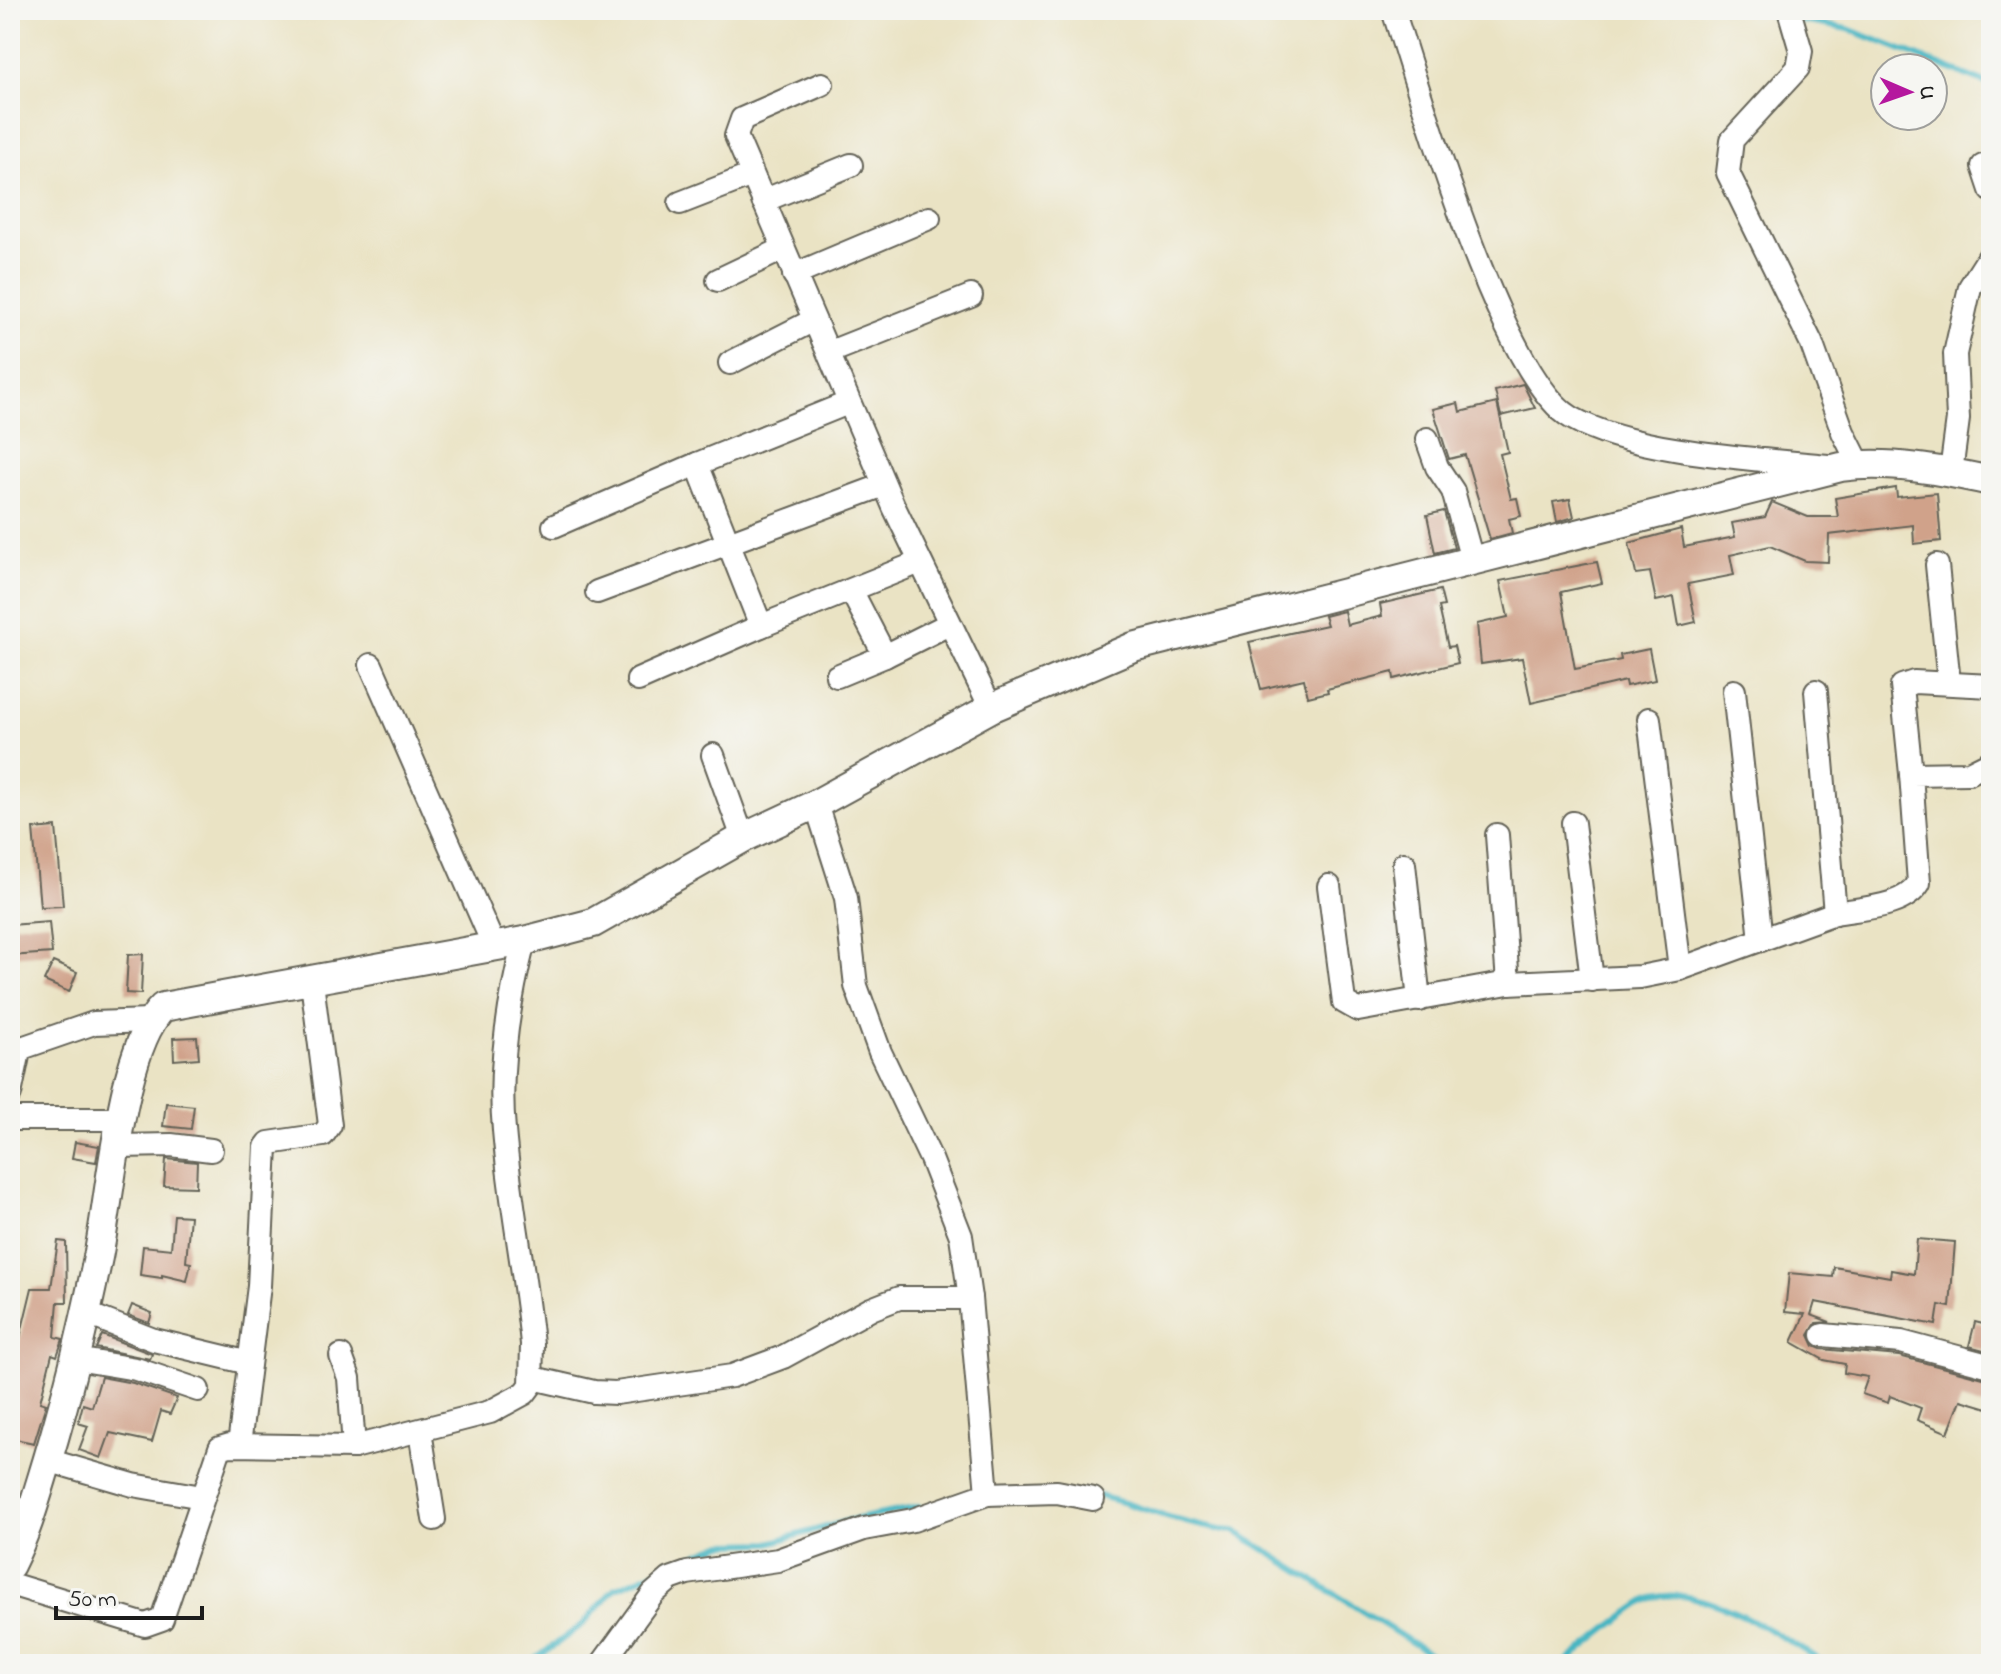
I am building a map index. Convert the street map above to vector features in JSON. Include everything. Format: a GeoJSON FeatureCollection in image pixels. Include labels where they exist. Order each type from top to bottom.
{"type":"FeatureCollection","features":[{"type":"Feature","properties":{"kind":"street"},"geometry":{"type":"LineString","coordinates":[[1393,10],[1484,274],[1519,349],[1550,401],[1569,417],[1601,432],[1711,455],[1951,472],[1991,481]]}},
{"type":"Feature","properties":{"kind":"street"},"geometry":{"type":"LineString","coordinates":[[1789,10],[1801,51],[1798,68],[1732,140],[1728,173],[1811,342],[1843,432],[1850,466]]}},
{"type":"Feature","properties":{"kind":"street"},"geometry":{"type":"LineString","coordinates":[[822,84],[742,119],[736,136],[884,485],[991,708]]}},
{"type":"Feature","properties":{"kind":"street"},"geometry":{"type":"LineString","coordinates":[[763,201],[851,165]]}},
{"type":"Feature","properties":{"kind":"street"},"geometry":{"type":"LineString","coordinates":[[1983,166],[1991,190]]}},
{"type":"Feature","properties":{"kind":"street"},"geometry":{"type":"LineString","coordinates":[[680,203],[752,175]]}},
{"type":"Feature","properties":{"kind":"street"},"geometry":{"type":"LineString","coordinates":[[794,275],[929,218]]}},
{"type":"Feature","properties":{"kind":"street"},"geometry":{"type":"LineString","coordinates":[[718,280],[783,249]]}},
{"type":"Feature","properties":{"kind":"street"},"geometry":{"type":"LineString","coordinates":[[1951,472],[1958,419],[1955,354],[1970,287],[1991,254]]}},
{"type":"Feature","properties":{"kind":"street"},"geometry":{"type":"LineString","coordinates":[[830,352],[971,296]]}},
{"type":"Feature","properties":{"kind":"street"},"geometry":{"type":"LineString","coordinates":[[730,363],[814,320]]}},
{"type":"Feature","properties":{"kind":"street"},"geometry":{"type":"LineString","coordinates":[[554,526],[848,403]]}},
{"type":"Feature","properties":{"kind":"street"},"geometry":{"type":"LineString","coordinates":[[1427,439],[1437,467],[1453,491],[1472,560]]}},
{"type":"Feature","properties":{"kind":"street"},"geometry":{"type":"LineString","coordinates":[[697,464],[761,626]]}},
{"type":"Feature","properties":{"kind":"street"},"geometry":{"type":"LineString","coordinates":[[10,1565],[28,1529],[47,1460],[59,1431],[139,1043],[149,1021],[163,1007],[524,941],[593,923],[743,838],[816,804],[991,708],[1133,647],[1850,466]]}},
{"type":"Feature","properties":{"kind":"street"},"geometry":{"type":"LineString","coordinates":[[597,592],[884,485]]}},
{"type":"Feature","properties":{"kind":"street"},"geometry":{"type":"LineString","coordinates":[[638,680],[920,562]]}},
{"type":"Feature","properties":{"kind":"street"},"geometry":{"type":"LineString","coordinates":[[1937,565],[1949,683]]}},
{"type":"Feature","properties":{"kind":"street"},"geometry":{"type":"LineString","coordinates":[[852,592],[885,656]]}},
{"type":"Feature","properties":{"kind":"street"},"geometry":{"type":"LineString","coordinates":[[837,676],[949,624]]}},
{"type":"Feature","properties":{"kind":"street"},"geometry":{"type":"LineString","coordinates":[[371,665],[494,946]]}},
{"type":"Feature","properties":{"kind":"street"},"geometry":{"type":"LineString","coordinates":[[1329,886],[1344,1002],[1358,1010],[1508,983],[1592,980],[1680,969],[1835,913],[1897,901],[1914,891],[1919,883],[1902,686],[1908,682],[1991,686]]}},
{"type":"Feature","properties":{"kind":"street"},"geometry":{"type":"LineString","coordinates":[[1734,691],[1761,940]]}},
{"type":"Feature","properties":{"kind":"street"},"geometry":{"type":"LineString","coordinates":[[1816,691],[1835,913]]}},
{"type":"Feature","properties":{"kind":"street"},"geometry":{"type":"LineString","coordinates":[[1649,719],[1680,969]]}},
{"type":"Feature","properties":{"kind":"street"},"geometry":{"type":"LineString","coordinates":[[713,755],[743,838]]}},
{"type":"Feature","properties":{"kind":"street"},"geometry":{"type":"LineString","coordinates":[[1911,774],[1969,773],[1991,762]]}},
{"type":"Feature","properties":{"kind":"street"},"geometry":{"type":"LineString","coordinates":[[816,804],[846,898],[856,986],[880,1052],[955,1212],[970,1298],[987,1494]]}},
{"type":"Feature","properties":{"kind":"street"},"geometry":{"type":"LineString","coordinates":[[1573,823],[1592,980]]}},
{"type":"Feature","properties":{"kind":"street"},"geometry":{"type":"LineString","coordinates":[[1497,835],[1508,983]]}},
{"type":"Feature","properties":{"kind":"street"},"geometry":{"type":"LineString","coordinates":[[1404,864],[1419,1000]]}},
{"type":"Feature","properties":{"kind":"street"},"geometry":{"type":"LineString","coordinates":[[10,1584],[145,1625],[157,1623],[162,1619],[220,1448],[239,1445],[354,1447],[490,1412],[525,1393],[533,1378],[527,1289],[503,1129],[503,1079],[514,981],[524,941]]}},
{"type":"Feature","properties":{"kind":"street"},"geometry":{"type":"LineString","coordinates":[[239,1445],[259,1286],[266,1147],[269,1143],[323,1135],[330,1125],[312,982]]}},
{"type":"Feature","properties":{"kind":"street"},"geometry":{"type":"LineString","coordinates":[[10,1094],[14,1051],[94,1023],[149,1021]]}},
{"type":"Feature","properties":{"kind":"street"},"geometry":{"type":"LineString","coordinates":[[10,1119],[120,1133],[171,1145],[211,1150]]}},
{"type":"Feature","properties":{"kind":"street"},"geometry":{"type":"LineString","coordinates":[[533,1378],[594,1392],[616,1393],[732,1376],[783,1357],[871,1309],[899,1298],[970,1298]]}},
{"type":"Feature","properties":{"kind":"street"},"geometry":{"type":"LineString","coordinates":[[85,1313],[154,1340],[249,1363]]}},
{"type":"Feature","properties":{"kind":"street"},"geometry":{"type":"LineString","coordinates":[[1823,1335],[1851,1340],[1901,1342],[1991,1366]]}},
{"type":"Feature","properties":{"kind":"street"},"geometry":{"type":"LineString","coordinates":[[341,1356],[349,1378],[354,1447]]}},
{"type":"Feature","properties":{"kind":"street"},"geometry":{"type":"LineString","coordinates":[[76,1359],[136,1369],[198,1390]]}},
{"type":"Feature","properties":{"kind":"street"},"geometry":{"type":"LineString","coordinates":[[420,1431],[434,1519]]}},
{"type":"Feature","properties":{"kind":"street"},"geometry":{"type":"LineString","coordinates":[[47,1460],[133,1485],[202,1497]]}},
{"type":"Feature","properties":{"kind":"street"},"geometry":{"type":"LineString","coordinates":[[602,1664],[653,1594],[670,1579],[687,1573],[778,1560],[864,1529],[913,1520],[987,1494],[1057,1492],[1093,1499]]}},
{"type":"Feature","properties":{"kind":"building"},"geometry":{"type":"Polygon","coordinates":[[[1523,384],[1535,408],[1501,416],[1495,391],[1523,384]]]}},
{"type":"Feature","properties":{"kind":"building"},"geometry":{"type":"Polygon","coordinates":[[[1458,403],[1460,412],[1497,403],[1508,452],[1500,454],[1511,499],[1517,498],[1521,516],[1509,519],[1512,533],[1490,539],[1465,455],[1449,459],[1433,409],[1458,403]]]}},
{"type":"Feature","properties":{"kind":"building"},"geometry":{"type":"Polygon","coordinates":[[[1896,488],[1897,497],[1937,493],[1941,541],[1914,544],[1913,525],[1829,535],[1828,562],[1805,561],[1770,546],[1730,555],[1734,575],[1688,584],[1696,622],[1679,626],[1674,597],[1656,601],[1650,572],[1636,574],[1629,543],[1681,529],[1684,547],[1735,537],[1732,523],[1765,517],[1772,502],[1808,517],[1838,517],[1835,498],[1896,488]]]}},
{"type":"Feature","properties":{"kind":"building"},"geometry":{"type":"Polygon","coordinates":[[[1570,499],[1574,517],[1557,522],[1553,502],[1570,499]]]}},
{"type":"Feature","properties":{"kind":"building"},"geometry":{"type":"Polygon","coordinates":[[[1444,511],[1454,548],[1435,553],[1427,515],[1444,511]]]}},
{"type":"Feature","properties":{"kind":"building"},"geometry":{"type":"Polygon","coordinates":[[[1597,562],[1602,583],[1561,592],[1575,669],[1621,660],[1620,655],[1649,649],[1655,680],[1626,686],[1625,681],[1531,703],[1522,658],[1481,664],[1477,624],[1508,617],[1500,581],[1597,562]]]}},
{"type":"Feature","properties":{"kind":"building"},"geometry":{"type":"Polygon","coordinates":[[[1440,590],[1444,606],[1439,607],[1448,647],[1454,646],[1458,663],[1394,679],[1393,672],[1308,697],[1304,679],[1261,689],[1249,642],[1327,625],[1324,616],[1344,611],[1347,625],[1382,616],[1380,604],[1440,590]]]}},
{"type":"Feature","properties":{"kind":"building"},"geometry":{"type":"Polygon","coordinates":[[[56,827],[63,906],[40,907],[33,829],[56,827]]]}},
{"type":"Feature","properties":{"kind":"building"},"geometry":{"type":"Polygon","coordinates":[[[49,922],[52,953],[10,956],[10,925],[49,922]]]}},
{"type":"Feature","properties":{"kind":"building"},"geometry":{"type":"Polygon","coordinates":[[[143,954],[141,994],[126,993],[128,955],[143,954]]]}},
{"type":"Feature","properties":{"kind":"building"},"geometry":{"type":"Polygon","coordinates":[[[53,962],[77,972],[69,992],[44,981],[53,962]]]}},
{"type":"Feature","properties":{"kind":"building"},"geometry":{"type":"Polygon","coordinates":[[[197,1037],[199,1058],[174,1060],[173,1038],[197,1037]]]}},
{"type":"Feature","properties":{"kind":"building"},"geometry":{"type":"Polygon","coordinates":[[[166,1103],[194,1106],[191,1129],[163,1126],[166,1103]]]}},
{"type":"Feature","properties":{"kind":"building"},"geometry":{"type":"Polygon","coordinates":[[[75,1142],[99,1146],[96,1162],[72,1158],[75,1142]]]}},
{"type":"Feature","properties":{"kind":"building"},"geometry":{"type":"Polygon","coordinates":[[[166,1159],[197,1162],[196,1187],[164,1186],[166,1159]]]}},
{"type":"Feature","properties":{"kind":"building"},"geometry":{"type":"Polygon","coordinates":[[[174,1215],[190,1216],[186,1262],[191,1263],[187,1281],[162,1275],[162,1278],[140,1275],[143,1246],[171,1249],[174,1215]]]}},
{"type":"Feature","properties":{"kind":"building"},"geometry":{"type":"Polygon","coordinates":[[[1917,1239],[1955,1242],[1950,1307],[1939,1305],[1936,1325],[1815,1302],[1811,1315],[1830,1322],[1816,1323],[1809,1335],[1814,1346],[1821,1349],[1899,1356],[1991,1380],[1991,1409],[1961,1400],[1948,1433],[1917,1420],[1921,1408],[1890,1396],[1888,1403],[1862,1394],[1868,1377],[1844,1373],[1845,1364],[1824,1360],[1792,1342],[1805,1314],[1785,1312],[1789,1273],[1833,1277],[1834,1267],[1890,1277],[1891,1270],[1914,1274],[1917,1239]]]}},
{"type":"Feature","properties":{"kind":"building"},"geometry":{"type":"Polygon","coordinates":[[[58,1241],[66,1242],[67,1302],[58,1302],[55,1337],[63,1339],[57,1356],[52,1354],[40,1402],[46,1404],[34,1443],[10,1438],[10,1379],[32,1288],[51,1288],[58,1241]]]}},
{"type":"Feature","properties":{"kind":"building"},"geometry":{"type":"Polygon","coordinates":[[[132,1305],[152,1313],[149,1323],[128,1315],[132,1305]]]}},
{"type":"Feature","properties":{"kind":"building"},"geometry":{"type":"Polygon","coordinates":[[[1975,1322],[1991,1326],[1991,1352],[1969,1346],[1975,1322]]]}},
{"type":"Feature","properties":{"kind":"building"},"geometry":{"type":"Polygon","coordinates":[[[102,1335],[152,1354],[150,1359],[96,1348],[102,1335]]]}},
{"type":"Feature","properties":{"kind":"building"},"geometry":{"type":"Polygon","coordinates":[[[101,1377],[133,1383],[177,1398],[170,1414],[161,1411],[152,1442],[110,1433],[101,1458],[79,1450],[88,1426],[78,1423],[83,1404],[92,1407],[101,1377]]]}},
{"type":"Feature","properties":{"kind":"waterway"},"geometry":{"type":"LineString","coordinates":[[1763,10],[1785,18]]}},
{"type":"Feature","properties":{"kind":"waterway"},"geometry":{"type":"LineString","coordinates":[[1797,20],[1848,29],[1991,85]]}},
{"type":"Feature","properties":{"kind":"waterway"},"geometry":{"type":"LineString","coordinates":[[1099,1496],[1183,1522],[1235,1531],[1446,1664]]}},
{"type":"Feature","properties":{"kind":"waterway"},"geometry":{"type":"LineString","coordinates":[[529,1664],[583,1624],[614,1589],[688,1558],[723,1544],[769,1543],[851,1520],[919,1507]]}},
{"type":"Feature","properties":{"kind":"waterway"},"geometry":{"type":"LineString","coordinates":[[1564,1664],[1645,1601],[1673,1595],[1719,1605],[1766,1628],[1826,1664]]}}]}
